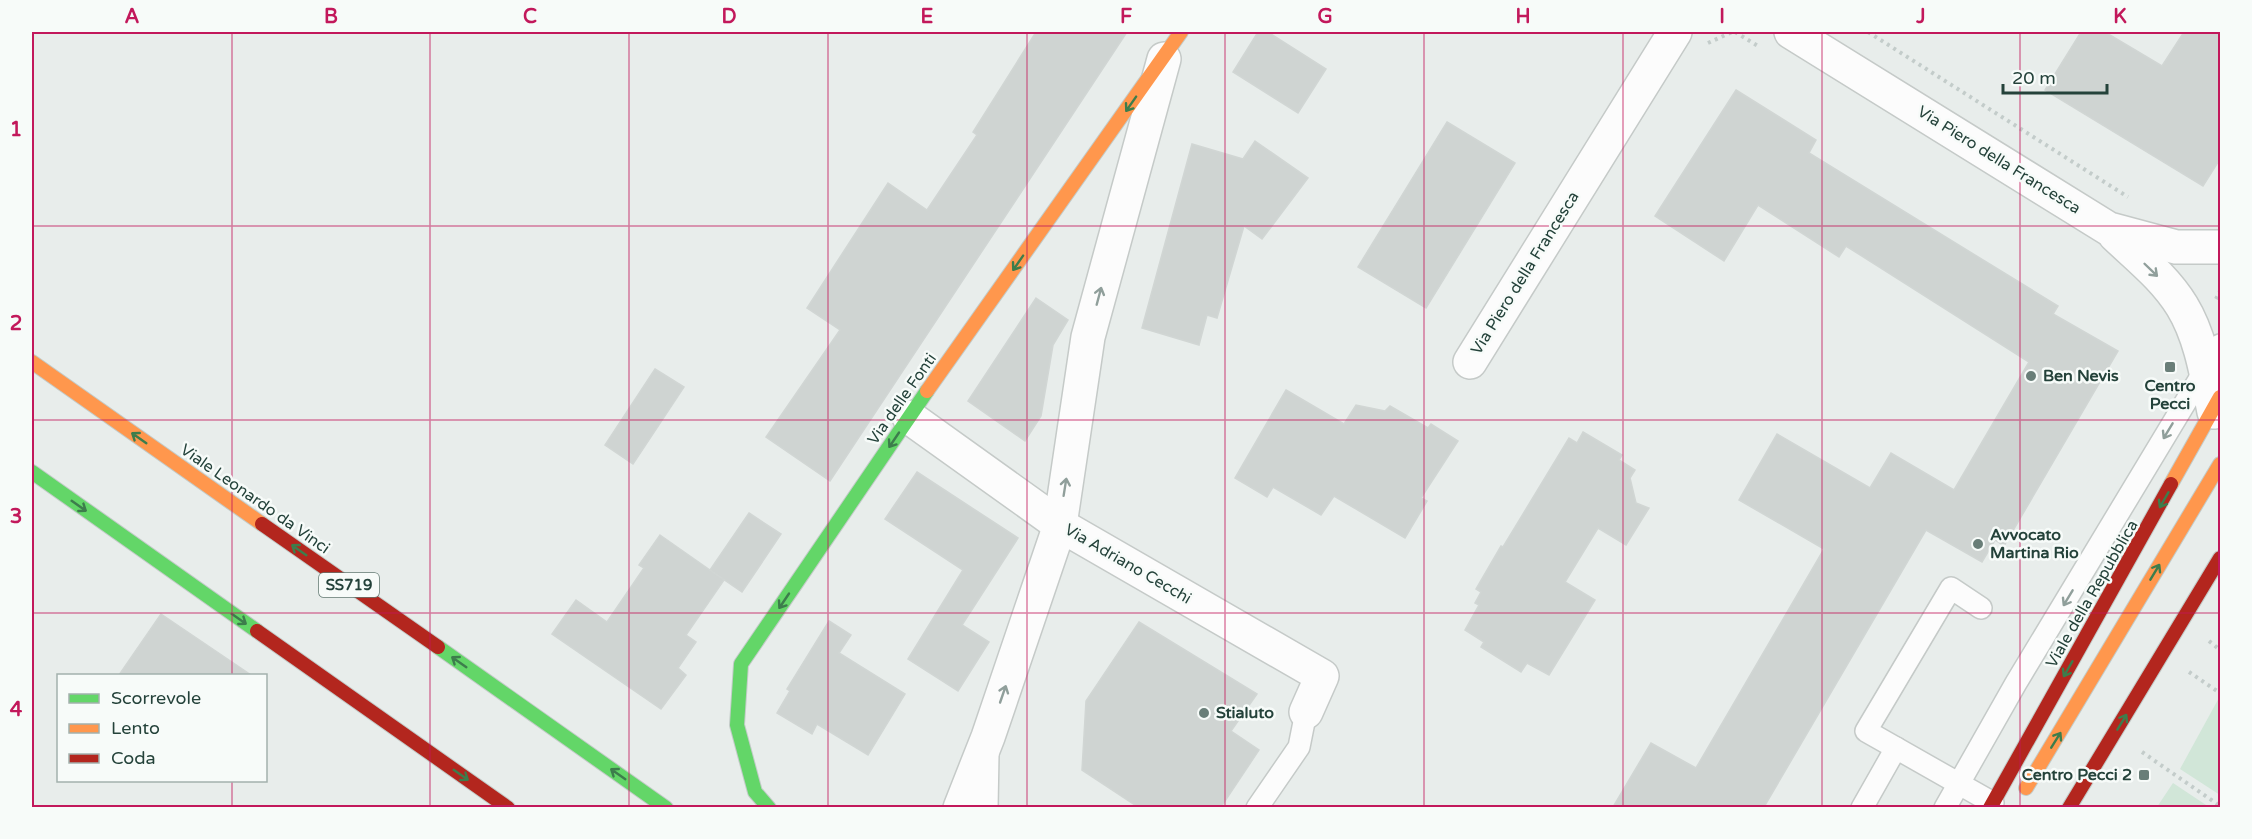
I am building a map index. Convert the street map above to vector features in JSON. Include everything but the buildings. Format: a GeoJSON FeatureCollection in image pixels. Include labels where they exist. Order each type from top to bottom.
{"type":"FeatureCollection","features":[{"type":"Feature","properties":{"kind":"main road","name":"Via delle Fonti"},"geometry":{"type":"LineString","coordinates":[[769,807],[755,792],[737,725],[741,664],[909,417],[1173,44]]}},
{"type":"Feature","properties":{"kind":"main road","name":"Viale Leonardo da Vinci"},"geometry":{"type":"LineString","coordinates":[[32,362],[666,807]]}},
{"type":"Feature","properties":{"kind":"main road","name":"Viale della Repubblica"},"geometry":{"type":"LineString","coordinates":[[1992,805],[2215,381]]}},
{"type":"Feature","properties":{"kind":"main road"},"geometry":{"type":"LineString","coordinates":[[2020,798],[2220,464]]}},
{"type":"Feature","properties":{"kind":"main road"},"geometry":{"type":"LineString","coordinates":[[32,472],[508,807]]}},
{"type":"Feature","properties":{"kind":"main road"},"geometry":{"type":"LineString","coordinates":[[2069,807],[2220,558]]}},
{"type":"Feature","properties":{"kind":"street","name":"Via Piero della Francesca"},"geometry":{"type":"LineString","coordinates":[[1470,362],[1675,32]]}},
{"type":"Feature","properties":{"kind":"street","name":"Via Piero della Francesca"},"geometry":{"type":"LineString","coordinates":[[1791,32],[2109,229],[2176,247],[2220,247]]}},
{"type":"Feature","properties":{"kind":"street"},"geometry":{"type":"LineString","coordinates":[[960,807],[988,737],[1060,525],[1088,337],[1173,44]]}},
{"type":"Feature","properties":{"kind":"street"},"geometry":{"type":"LineString","coordinates":[[2109,229],[2165,283],[2182,306],[2215,381]]}},
{"type":"Feature","properties":{"kind":"street","name":"Via Adriano Cecchi"},"geometry":{"type":"LineString","coordinates":[[909,417],[1060,525],[1322,676],[1306,712]]}},
{"type":"Feature","properties":{"kind":"lane"},"geometry":{"type":"LineString","coordinates":[[1945,807],[2215,381]]}},
{"type":"Feature","properties":{"kind":"lane"},"geometry":{"type":"LineString","coordinates":[[1981,608],[1951,588],[1866,731],[1959,783],[1992,805]]}},
{"type":"Feature","properties":{"kind":"lane"},"geometry":{"type":"LineString","coordinates":[[1257,807],[1299,747],[1306,712]]}},
{"type":"Feature","properties":{"kind":"lane"},"geometry":{"type":"LineString","coordinates":[[987,807],[988,737]]}},
{"type":"Feature","properties":{"kind":"lane"},"geometry":{"type":"LineString","coordinates":[[1862,807],[1896,748]]}},
{"type":"Feature","properties":{"kind":"path"},"geometry":{"type":"LineString","coordinates":[[1868,32],[2135,201]]}},
{"type":"Feature","properties":{"kind":"path"},"geometry":{"type":"LineString","coordinates":[[2181,667],[2220,693]]}},
{"type":"Feature","properties":{"kind":"path"},"geometry":{"type":"LineString","coordinates":[[2171,771],[2220,806]]}},
{"type":"Feature","properties":{"kind":"green space"},"geometry":{"type":"Polygon","coordinates":[[[2220,696],[2220,795],[2180,769],[2220,696]]]}},
{"type":"Feature","properties":{"kind":"green space"},"geometry":{"type":"Polygon","coordinates":[[[2173,783],[2209,807],[2157,807],[2173,783]]]}},
{"type":"Feature","properties":{"kind":"traffic: fast"},"geometry":{"type":"LineString","coordinates":[[769,808],[755,792],[737,725],[741,664],[927,391]]}},
{"type":"Feature","properties":{"kind":"traffic: fast"},"geometry":{"type":"LineString","coordinates":[[32,472],[257,631]]}},
{"type":"Feature","properties":{"kind":"traffic: fast"},"geometry":{"type":"LineString","coordinates":[[438,647],[666,808]]}},
{"type":"Feature","properties":{"kind":"traffic: slow"},"geometry":{"type":"LineString","coordinates":[[927,391],[1181,32]]}},
{"type":"Feature","properties":{"kind":"traffic: slow"},"geometry":{"type":"LineString","coordinates":[[32,362],[262,524]]}},
{"type":"Feature","properties":{"kind":"traffic: slow"},"geometry":{"type":"LineString","coordinates":[[2171,484],[2220,397]]}},
{"type":"Feature","properties":{"kind":"traffic: slow"},"geometry":{"type":"LineString","coordinates":[[2026,788],[2220,464]]}},
{"type":"Feature","properties":{"kind":"traffic: jam"},"geometry":{"type":"LineString","coordinates":[[1990,808],[2171,484]]}},
{"type":"Feature","properties":{"kind":"traffic: jam"},"geometry":{"type":"LineString","coordinates":[[262,524],[438,647]]}},
{"type":"Feature","properties":{"kind":"traffic: jam"},"geometry":{"type":"LineString","coordinates":[[2069,808],[2220,558]]}},
{"type":"Feature","properties":{"kind":"traffic: jam"},"geometry":{"type":"LineString","coordinates":[[257,631],[508,808]]}},
{"type":"Feature","properties":{"kind":"place","name":"Centro Pecci"},"geometry":{"type":"Point","coordinates":[2170,367]}},
{"type":"Feature","properties":{"kind":"place","name":"Ben Nevis"},"geometry":{"type":"Point","coordinates":[2031,376]}},
{"type":"Feature","properties":{"kind":"place","name":"Avvocato Martina Rio"},"geometry":{"type":"Point","coordinates":[1978,544]}},
{"type":"Feature","properties":{"kind":"place","name":"Stialuto"},"geometry":{"type":"Point","coordinates":[1204,713]}},
{"type":"Feature","properties":{"kind":"place","name":"Centro Pecci 2"},"geometry":{"type":"Point","coordinates":[2144,775]}}]}
